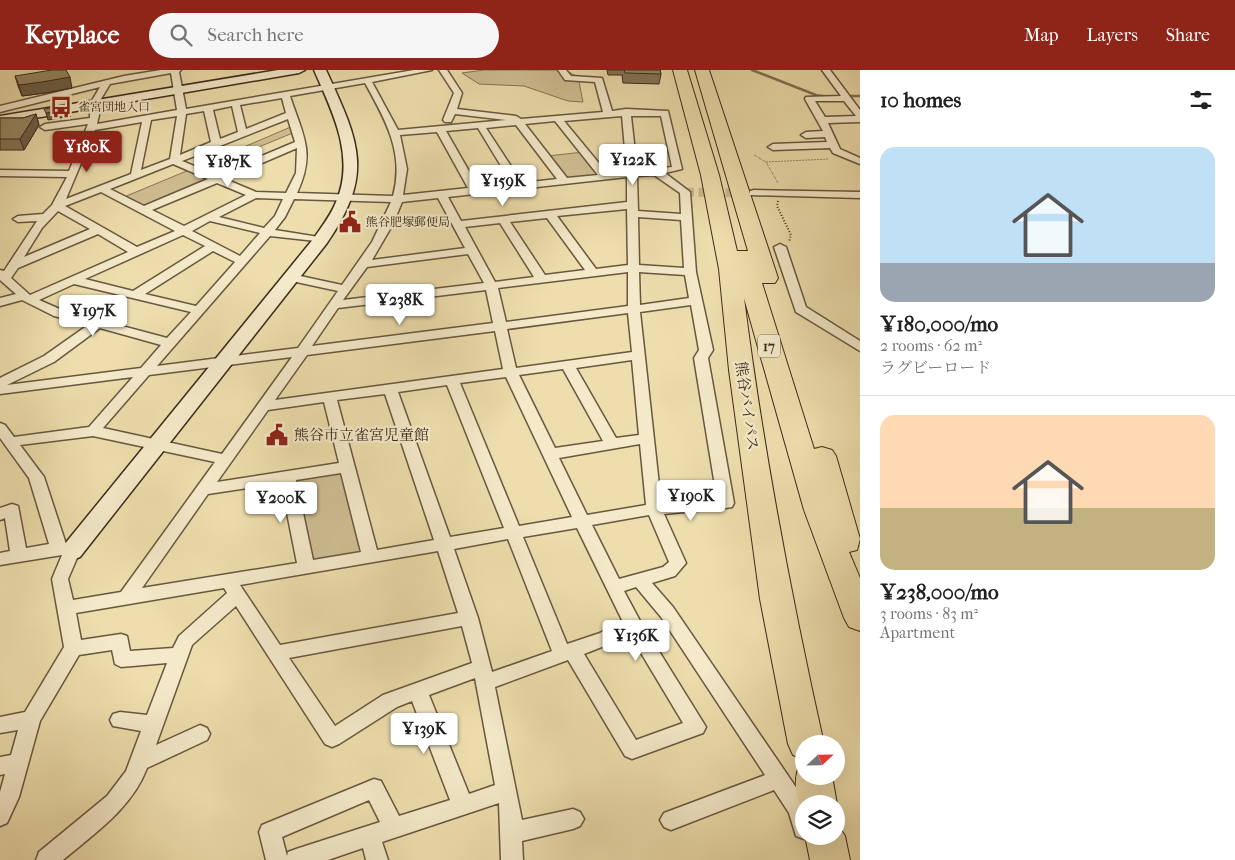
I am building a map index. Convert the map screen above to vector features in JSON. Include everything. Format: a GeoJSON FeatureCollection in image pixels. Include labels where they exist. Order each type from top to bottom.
{"type":"FeatureCollection","features":[{"type":"Feature","properties":{"kind":"highway","name":"17"},"geometry":{"type":"LineString","coordinates":[[668,70],[699,197],[714,280],[741,370]]}},
{"type":"Feature","properties":{"kind":"highway","name":"熊谷バイパス"},"geometry":{"type":"LineString","coordinates":[[680,70],[710,175],[730,269],[741,370],[776,599],[804,735]]}},
{"type":"Feature","properties":{"kind":"highway","name":"17"},"geometry":{"type":"LineString","coordinates":[[690,70],[700,94],[754,296],[818,510],[860,618]]}},
{"type":"Feature","properties":{"kind":"highway","name":"17"},"geometry":{"type":"LineString","coordinates":[[702,70],[838,506],[860,597]]}},
{"type":"Feature","properties":{"kind":"highway"},"geometry":{"type":"LineString","coordinates":[[801,785],[810,795]]}},
{"type":"Feature","properties":{"kind":"highway"},"geometry":{"type":"LineString","coordinates":[[827,845],[830,860]]}},
{"type":"Feature","properties":{"kind":"street"},"geometry":{"type":"LineString","coordinates":[[124,78],[148,70]]}},
{"type":"Feature","properties":{"kind":"street"},"geometry":{"type":"LineString","coordinates":[[0,109],[124,78],[176,70],[182,112],[174,161]]}},
{"type":"Feature","properties":{"kind":"street"},"geometry":{"type":"LineString","coordinates":[[0,120],[299,70]]}},
{"type":"Feature","properties":{"kind":"street"},"geometry":{"type":"LineString","coordinates":[[0,816],[9,797],[10,765],[31,719],[73,648],[60,579],[65,550],[156,445],[322,240],[346,198],[352,166],[348,132],[320,70]]}},
{"type":"Feature","properties":{"kind":"street"},"geometry":{"type":"LineString","coordinates":[[46,127],[147,118],[428,70]]}},
{"type":"Feature","properties":{"kind":"street"},"geometry":{"type":"LineString","coordinates":[[440,129],[452,112],[458,93],[443,70]]}},
{"type":"Feature","properties":{"kind":"street"},"geometry":{"type":"LineString","coordinates":[[562,70],[568,78],[598,80],[608,114]]}},
{"type":"Feature","properties":{"kind":"street"},"geometry":{"type":"LineString","coordinates":[[822,120],[860,118],[826,70]]}},
{"type":"Feature","properties":{"kind":"street"},"geometry":{"type":"LineString","coordinates":[[127,597],[345,289],[365,264],[382,235],[398,199],[401,176],[401,151],[395,133],[367,80]]}},
{"type":"Feature","properties":{"kind":"street"},"geometry":{"type":"LineString","coordinates":[[15,265],[28,241],[57,206],[73,174],[92,124],[94,104],[106,82]]}},
{"type":"Feature","properties":{"kind":"street"},"geometry":{"type":"LineString","coordinates":[[835,148],[822,120],[809,99],[860,93]]}},
{"type":"Feature","properties":{"kind":"street"},"geometry":{"type":"LineString","coordinates":[[93,430],[268,232],[280,217],[292,196],[302,173],[303,152],[285,94]]}},
{"type":"Feature","properties":{"kind":"street"},"geometry":{"type":"LineString","coordinates":[[235,103],[243,133]]}},
{"type":"Feature","properties":{"kind":"street"},"geometry":{"type":"LineString","coordinates":[[208,108],[216,144]]}},
{"type":"Feature","properties":{"kind":"street"},"geometry":{"type":"LineString","coordinates":[[452,112],[519,121],[564,181]]}},
{"type":"Feature","properties":{"kind":"street"},"geometry":{"type":"LineString","coordinates":[[174,161],[254,196],[398,199],[632,174],[658,173],[677,169],[665,113],[626,112],[395,133]]}},
{"type":"Feature","properties":{"kind":"street"},"geometry":{"type":"LineString","coordinates":[[614,587],[669,572],[678,563],[654,509],[634,308],[632,174],[626,112]]}},
{"type":"Feature","properties":{"kind":"street"},"geometry":{"type":"LineString","coordinates":[[57,206],[292,114]]}},
{"type":"Feature","properties":{"kind":"street"},"geometry":{"type":"LineString","coordinates":[[135,176],[147,118]]}},
{"type":"Feature","properties":{"kind":"street"},"geometry":{"type":"LineString","coordinates":[[557,118],[605,178]]}},
{"type":"Feature","properties":{"kind":"street"},"geometry":{"type":"LineString","coordinates":[[480,126],[519,186]]}},
{"type":"Feature","properties":{"kind":"street"},"geometry":{"type":"LineString","coordinates":[[440,129],[475,191]]}},
{"type":"Feature","properties":{"kind":"street"},"geometry":{"type":"LineString","coordinates":[[806,135],[828,134]]}},
{"type":"Feature","properties":{"kind":"street"},"geometry":{"type":"LineString","coordinates":[[144,210],[301,143]]}},
{"type":"Feature","properties":{"kind":"street"},"geometry":{"type":"LineString","coordinates":[[773,147],[835,148],[860,160]]}},
{"type":"Feature","properties":{"kind":"street"},"geometry":{"type":"LineString","coordinates":[[0,173],[73,174]]}},
{"type":"Feature","properties":{"kind":"street"},"geometry":{"type":"LineString","coordinates":[[66,608],[127,597],[233,588],[306,567],[445,546],[654,509],[726,503],[701,358],[706,350],[690,272],[685,192],[658,173]]}},
{"type":"Feature","properties":{"kind":"street"},"geometry":{"type":"LineString","coordinates":[[103,189],[242,261]]}},
{"type":"Feature","properties":{"kind":"street"},"geometry":{"type":"LineString","coordinates":[[754,193],[783,192],[860,195]]}},
{"type":"Feature","properties":{"kind":"street"},"geometry":{"type":"LineString","coordinates":[[442,195],[491,285],[512,373],[582,521],[632,623],[696,727],[632,750],[567,652],[513,534],[453,382]]}},
{"type":"Feature","properties":{"kind":"street"},"geometry":{"type":"LineString","coordinates":[[0,302],[26,298],[72,280],[254,196]]}},
{"type":"Feature","properties":{"kind":"street"},"geometry":{"type":"LineString","coordinates":[[57,206],[135,251]]}},
{"type":"Feature","properties":{"kind":"street"},"geometry":{"type":"LineString","coordinates":[[459,224],[550,214],[633,210],[686,217]]}},
{"type":"Feature","properties":{"kind":"street"},"geometry":{"type":"LineString","coordinates":[[550,214],[593,273]]}},
{"type":"Feature","properties":{"kind":"street"},"geometry":{"type":"LineString","coordinates":[[18,219],[47,217]]}},
{"type":"Feature","properties":{"kind":"street"},"geometry":{"type":"LineString","coordinates":[[209,218],[268,232],[322,240]]}},
{"type":"Feature","properties":{"kind":"street"},"geometry":{"type":"LineString","coordinates":[[504,220],[541,279]]}},
{"type":"Feature","properties":{"kind":"street"},"geometry":{"type":"LineString","coordinates":[[98,230],[15,265],[2,276],[26,298],[58,313],[169,343]]}},
{"type":"Feature","properties":{"kind":"street"},"geometry":{"type":"LineString","coordinates":[[134,295],[213,246]]}},
{"type":"Feature","properties":{"kind":"street"},"geometry":{"type":"LineString","coordinates":[[780,247],[800,309],[860,346]]}},
{"type":"Feature","properties":{"kind":"street"},"geometry":{"type":"LineString","coordinates":[[365,264],[472,250]]}},
{"type":"Feature","properties":{"kind":"street"},"geometry":{"type":"LineString","coordinates":[[334,305],[634,268],[690,272]]}},
{"type":"Feature","properties":{"kind":"street"},"geometry":{"type":"LineString","coordinates":[[291,278],[345,289]]}},
{"type":"Feature","properties":{"kind":"street"},"geometry":{"type":"LineString","coordinates":[[72,280],[199,310]]}},
{"type":"Feature","properties":{"kind":"street"},"geometry":{"type":"LineString","coordinates":[[0,390],[145,373],[697,301]]}},
{"type":"Feature","properties":{"kind":"street"},"geometry":{"type":"LineString","coordinates":[[0,383],[49,359],[98,324]]}},
{"type":"Feature","properties":{"kind":"street"},"geometry":{"type":"LineString","coordinates":[[263,406],[639,356]]}},
{"type":"Feature","properties":{"kind":"street"},"geometry":{"type":"LineString","coordinates":[[568,366],[612,444]]}},
{"type":"Feature","properties":{"kind":"street"},"geometry":{"type":"LineString","coordinates":[[392,390],[469,618],[507,791],[512,860]]}},
{"type":"Feature","properties":{"kind":"street"},"geometry":{"type":"LineString","coordinates":[[330,398],[370,556]]}},
{"type":"Feature","properties":{"kind":"street"},"geometry":{"type":"LineString","coordinates":[[0,428],[36,477],[65,550]]}},
{"type":"Feature","properties":{"kind":"street"},"geometry":{"type":"LineString","coordinates":[[10,442],[93,430],[224,459]]}},
{"type":"Feature","properties":{"kind":"street"},"geometry":{"type":"LineString","coordinates":[[551,454],[647,438]]}},
{"type":"Feature","properties":{"kind":"street"},"geometry":{"type":"LineString","coordinates":[[203,490],[347,467]]}},
{"type":"Feature","properties":{"kind":"street"},"geometry":{"type":"LineString","coordinates":[[287,476],[306,567]]}},
{"type":"Feature","properties":{"kind":"street"},"geometry":{"type":"LineString","coordinates":[[0,514],[12,510],[19,556]]}},
{"type":"Feature","properties":{"kind":"street"},"geometry":{"type":"LineString","coordinates":[[0,560],[65,550]]}},
{"type":"Feature","properties":{"kind":"street"},"geometry":{"type":"LineString","coordinates":[[640,580],[667,612],[795,778],[671,820]]}},
{"type":"Feature","properties":{"kind":"street"},"geometry":{"type":"LineString","coordinates":[[233,588],[332,738],[390,701],[418,691],[567,652],[606,638],[632,623]]}},
{"type":"Feature","properties":{"kind":"street"},"geometry":{"type":"LineString","coordinates":[[46,860],[114,803],[134,776],[152,724],[185,641],[233,588]]}},
{"type":"Feature","properties":{"kind":"street"},"geometry":{"type":"LineString","coordinates":[[276,653],[469,618]]}},
{"type":"Feature","properties":{"kind":"street"},"geometry":{"type":"LineString","coordinates":[[73,648],[121,641],[121,659],[179,655]]}},
{"type":"Feature","properties":{"kind":"street"},"geometry":{"type":"LineString","coordinates":[[418,691],[463,805]]}},
{"type":"Feature","properties":{"kind":"street"},"geometry":{"type":"LineString","coordinates":[[0,725],[31,719]]}},
{"type":"Feature","properties":{"kind":"street"},"geometry":{"type":"LineString","coordinates":[[120,720],[152,724]]}},
{"type":"Feature","properties":{"kind":"street"},"geometry":{"type":"LineString","coordinates":[[139,762],[200,734]]}},
{"type":"Feature","properties":{"kind":"street"},"geometry":{"type":"LineString","coordinates":[[276,860],[270,832],[374,788],[394,827]]}},
{"type":"Feature","properties":{"kind":"street"},"geometry":{"type":"LineString","coordinates":[[296,860],[507,791]]}},
{"type":"Feature","properties":{"kind":"street"},"geometry":{"type":"LineString","coordinates":[[511,833],[572,819]]}},
{"type":"Feature","properties":{"kind":"street"},"geometry":{"type":"LineString","coordinates":[[370,837],[377,860]]}},
{"type":"Feature","properties":{"kind":"street"},"geometry":{"type":"LineString","coordinates":[[807,845],[810,860]]}},
{"type":"Feature","properties":{"kind":"path"},"geometry":{"type":"LineString","coordinates":[[766,162],[838,159],[835,148]]}},
{"type":"Feature","properties":{"kind":"path"},"geometry":{"type":"LineString","coordinates":[[754,155],[766,162],[783,192],[777,206],[791,238],[789,243],[780,247]]}},
{"type":"Feature","properties":{"kind":"shaded area"},"geometry":{"type":"Polygon","coordinates":[[[484,70],[565,70],[578,77],[583,102],[568,101],[524,86],[479,84],[462,73],[484,70]]]}},
{"type":"Feature","properties":{"kind":"shaded area"},"geometry":{"type":"Polygon","coordinates":[[[293,126],[295,132],[203,170],[197,167],[293,126]]]}},
{"type":"Feature","properties":{"kind":"shaded area"},"geometry":{"type":"Polygon","coordinates":[[[584,152],[604,176],[566,180],[547,156],[584,152]]]}},
{"type":"Feature","properties":{"kind":"shaded area"},"geometry":{"type":"Polygon","coordinates":[[[189,170],[210,180],[146,207],[124,197],[189,170]]]}},
{"type":"Feature","properties":{"kind":"shaded area"},"geometry":{"type":"Polygon","coordinates":[[[343,471],[362,552],[305,562],[293,479],[343,471]]]}},
{"type":"Feature","properties":{"kind":"building"},"geometry":{"type":"Polygon","coordinates":[[[52,70],[66,70],[70,77],[19,85],[15,76],[52,70]]]}},
{"type":"Feature","properties":{"kind":"building"},"geometry":{"type":"Polygon","coordinates":[[[624,70],[660,70],[661,74],[625,73],[624,70]]]}},
{"type":"Feature","properties":{"kind":"building"},"geometry":{"type":"Polygon","coordinates":[[[68,105],[69,109],[46,113],[44,109],[68,105]]]}},
{"type":"Feature","properties":{"kind":"building"},"geometry":{"type":"Polygon","coordinates":[[[36,114],[20,139],[0,139],[0,118],[23,118],[36,114]]]}},
{"type":"Feature","properties":{"kind":"waterway"},"geometry":{"type":"LineString","coordinates":[[752,70],[816,95],[814,95],[832,97]]}},
{"type":"Feature","properties":{"kind":"waterway"},"geometry":{"type":"LineString","coordinates":[[844,96],[860,96]]}},
{"type":"Feature","properties":{"kind":"tunnel"},"geometry":{"type":"LineString","coordinates":[[685,192],[751,193]]}},
{"type":"Feature","properties":{"kind":"place","name":"雀宮団地入口"},"geometry":{"type":"Point","coordinates":[61,107]}},
{"type":"Feature","properties":{"kind":"place","name":"熊谷肥塚郵便局"},"geometry":{"type":"Point","coordinates":[350,222]}},
{"type":"Feature","properties":{"kind":"place","name":"熊谷市立雀宮児童館"},"geometry":{"type":"Point","coordinates":[277,435]}}]}
